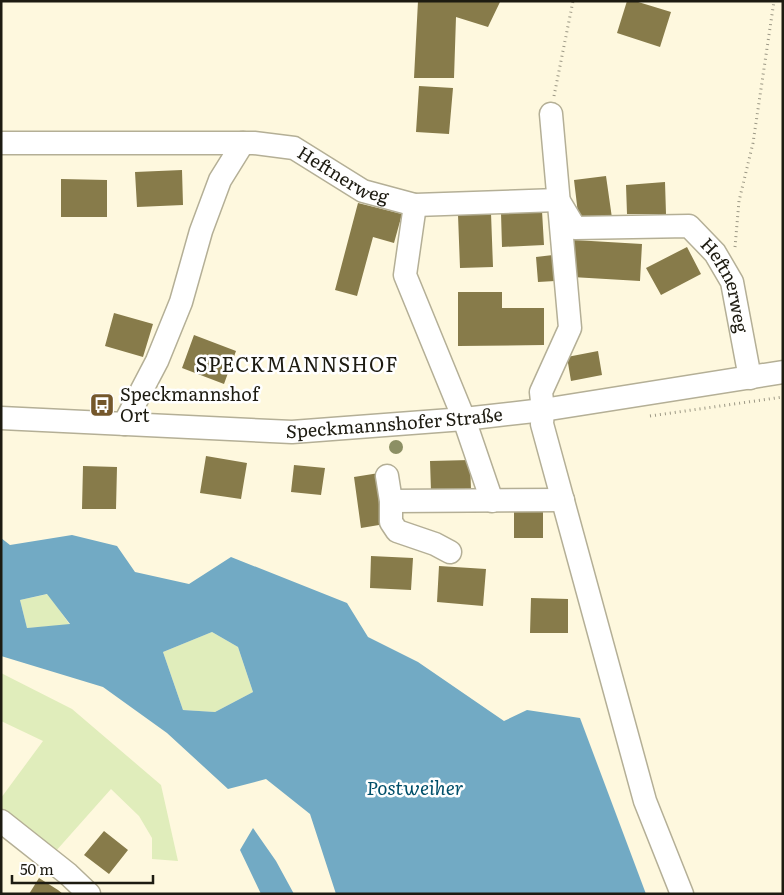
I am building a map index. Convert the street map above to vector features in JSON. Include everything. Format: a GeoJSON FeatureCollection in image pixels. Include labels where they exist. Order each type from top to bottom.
{"type":"FeatureCollection","features":[{"type":"Feature","properties":{"kind":"street","name":"Heftnerweg"},"geometry":{"type":"LineString","coordinates":[[551,114],[570,328],[541,392],[542,424],[645,801],[682,894]]}},
{"type":"Feature","properties":{"kind":"street","name":"Heftnerweg"},"geometry":{"type":"LineString","coordinates":[[1,143],[243,143],[294,148],[363,191],[415,205],[558,200]]}},
{"type":"Feature","properties":{"kind":"street"},"geometry":{"type":"LineString","coordinates":[[124,424],[157,361],[181,302],[201,232],[220,180],[243,143]]}},
{"type":"Feature","properties":{"kind":"street","name":"Heftnerweg"},"geometry":{"type":"LineString","coordinates":[[558,200],[575,228],[689,226],[715,253],[732,282],[750,378]]}},
{"type":"Feature","properties":{"kind":"street"},"geometry":{"type":"LineString","coordinates":[[415,205],[406,275],[464,419],[492,501]]}},
{"type":"Feature","properties":{"kind":"street","name":"Speckmannshofer Straße"},"geometry":{"type":"LineString","coordinates":[[1,418],[292,432],[464,419],[543,410],[783,372]]}},
{"type":"Feature","properties":{"kind":"street"},"geometry":{"type":"LineString","coordinates":[[387,476],[391,501],[391,522],[397,531],[435,544],[450,552]]}},
{"type":"Feature","properties":{"kind":"street"},"geometry":{"type":"LineString","coordinates":[[391,501],[563,500]]}},
{"type":"Feature","properties":{"kind":"street"},"geometry":{"type":"LineString","coordinates":[[1,821],[68,874],[89,894]]}},
{"type":"Feature","properties":{"kind":"path"},"geometry":{"type":"LineString","coordinates":[[551,114],[573,1]]}},
{"type":"Feature","properties":{"kind":"path"},"geometry":{"type":"LineString","coordinates":[[732,282],[739,201],[753,143],[774,1]]}},
{"type":"Feature","properties":{"kind":"green space"},"geometry":{"type":"Polygon","coordinates":[[[48,594],[70,625],[27,628],[20,600],[48,594]]]}},
{"type":"Feature","properties":{"kind":"green space"},"geometry":{"type":"Polygon","coordinates":[[[212,632],[238,647],[253,692],[215,712],[183,710],[163,652],[212,632]]]}},
{"type":"Feature","properties":{"kind":"green space"},"geometry":{"type":"Polygon","coordinates":[[[1,673],[72,709],[161,785],[178,861],[152,859],[152,838],[139,816],[111,789],[55,852],[1,811],[1,798],[43,741],[1,721],[1,673]]]}},
{"type":"Feature","properties":{"kind":"water","name":"Postweiher"},"geometry":{"type":"Polygon","coordinates":[[[72,535],[117,546],[135,572],[189,584],[231,557],[347,603],[368,637],[418,662],[504,721],[527,710],[580,718],[646,894],[336,894],[310,814],[266,779],[228,789],[167,733],[103,687],[1,656],[1,538],[10,545],[72,535]],[[47,594],[20,600],[27,628],[70,624],[47,594]],[[212,632],[163,652],[183,710],[215,712],[253,692],[238,647],[212,632]]]}},
{"type":"Feature","properties":{"kind":"water"},"geometry":{"type":"Polygon","coordinates":[[[253,828],[276,861],[294,894],[261,894],[240,850],[253,828]]]}},
{"type":"Feature","properties":{"kind":"building"},"geometry":{"type":"Polygon","coordinates":[[[418,1],[500,2],[488,27],[456,17],[454,78],[414,78],[418,1]]]}},
{"type":"Feature","properties":{"kind":"building"},"geometry":{"type":"Polygon","coordinates":[[[627,1],[635,1],[671,12],[660,47],[617,33],[627,1]]]}},
{"type":"Feature","properties":{"kind":"building"},"geometry":{"type":"Polygon","coordinates":[[[419,86],[453,88],[449,134],[416,132],[419,86]]]}},
{"type":"Feature","properties":{"kind":"building"},"geometry":{"type":"Polygon","coordinates":[[[182,170],[183,205],[137,207],[135,172],[182,170]]]}},
{"type":"Feature","properties":{"kind":"building"},"geometry":{"type":"Polygon","coordinates":[[[606,176],[612,218],[579,222],[574,180],[606,176]]]}},
{"type":"Feature","properties":{"kind":"building"},"geometry":{"type":"Polygon","coordinates":[[[61,179],[107,180],[107,217],[61,217],[61,179]]]}},
{"type":"Feature","properties":{"kind":"building"},"geometry":{"type":"Polygon","coordinates":[[[665,182],[666,214],[627,214],[626,185],[665,182]]]}},
{"type":"Feature","properties":{"kind":"building"},"geometry":{"type":"Polygon","coordinates":[[[358,203],[402,214],[394,243],[373,237],[357,296],[335,290],[358,203]]]}},
{"type":"Feature","properties":{"kind":"building"},"geometry":{"type":"Polygon","coordinates":[[[542,211],[544,245],[502,247],[501,213],[542,211]]]}},
{"type":"Feature","properties":{"kind":"building"},"geometry":{"type":"Polygon","coordinates":[[[491,213],[493,267],[460,268],[458,215],[491,213]]]}},
{"type":"Feature","properties":{"kind":"building"},"geometry":{"type":"Polygon","coordinates":[[[574,240],[642,244],[640,281],[572,277],[574,240]]]}},
{"type":"Feature","properties":{"kind":"building"},"geometry":{"type":"Polygon","coordinates":[[[687,247],[701,274],[661,295],[646,268],[687,247]]]}},
{"type":"Feature","properties":{"kind":"building"},"geometry":{"type":"Polygon","coordinates":[[[553,255],[555,281],[538,282],[536,257],[553,255]]]}},
{"type":"Feature","properties":{"kind":"building"},"geometry":{"type":"Polygon","coordinates":[[[458,292],[502,292],[502,308],[544,308],[544,345],[458,346],[458,292]]]}},
{"type":"Feature","properties":{"kind":"building"},"geometry":{"type":"Polygon","coordinates":[[[114,313],[153,324],[143,357],[105,346],[114,313]]]}},
{"type":"Feature","properties":{"kind":"building"},"geometry":{"type":"Polygon","coordinates":[[[194,335],[236,351],[224,384],[182,368],[194,335]]]}},
{"type":"Feature","properties":{"kind":"building"},"geometry":{"type":"Polygon","coordinates":[[[598,351],[602,375],[571,381],[567,357],[598,351]]]}},
{"type":"Feature","properties":{"kind":"building"},"geometry":{"type":"Polygon","coordinates":[[[206,456],[247,463],[241,499],[200,493],[206,456]]]}},
{"type":"Feature","properties":{"kind":"building"},"geometry":{"type":"Polygon","coordinates":[[[470,460],[471,490],[431,491],[430,461],[470,460]]]}},
{"type":"Feature","properties":{"kind":"building"},"geometry":{"type":"Polygon","coordinates":[[[294,465],[325,468],[321,495],[291,492],[294,465]]]}},
{"type":"Feature","properties":{"kind":"building"},"geometry":{"type":"Polygon","coordinates":[[[83,466],[117,467],[116,509],[82,509],[83,466]]]}},
{"type":"Feature","properties":{"kind":"building"},"geometry":{"type":"Polygon","coordinates":[[[379,473],[385,524],[361,528],[354,477],[379,473]]]}},
{"type":"Feature","properties":{"kind":"building"},"geometry":{"type":"Polygon","coordinates":[[[514,511],[543,511],[543,538],[514,538],[514,511]]]}},
{"type":"Feature","properties":{"kind":"building"},"geometry":{"type":"Polygon","coordinates":[[[371,556],[413,558],[411,590],[370,588],[371,556]]]}},
{"type":"Feature","properties":{"kind":"building"},"geometry":{"type":"Polygon","coordinates":[[[439,566],[486,569],[483,606],[437,602],[439,566]]]}},
{"type":"Feature","properties":{"kind":"building"},"geometry":{"type":"Polygon","coordinates":[[[531,598],[568,599],[568,633],[530,633],[531,598]]]}},
{"type":"Feature","properties":{"kind":"building"},"geometry":{"type":"Polygon","coordinates":[[[104,831],[128,850],[109,874],[84,855],[104,831]]]}},
{"type":"Feature","properties":{"kind":"building"},"geometry":{"type":"Polygon","coordinates":[[[39,878],[58,890],[63,894],[29,894],[39,878]]]}},
{"type":"Feature","properties":{"kind":"place","name":"Speckmannshof Ort"},"geometry":{"type":"Point","coordinates":[102,405]}},
{"type":"Feature","properties":{"kind":"district","name":"SPECKMANNSHOF"},"geometry":{"type":"Point","coordinates":[297,365]}}]}
